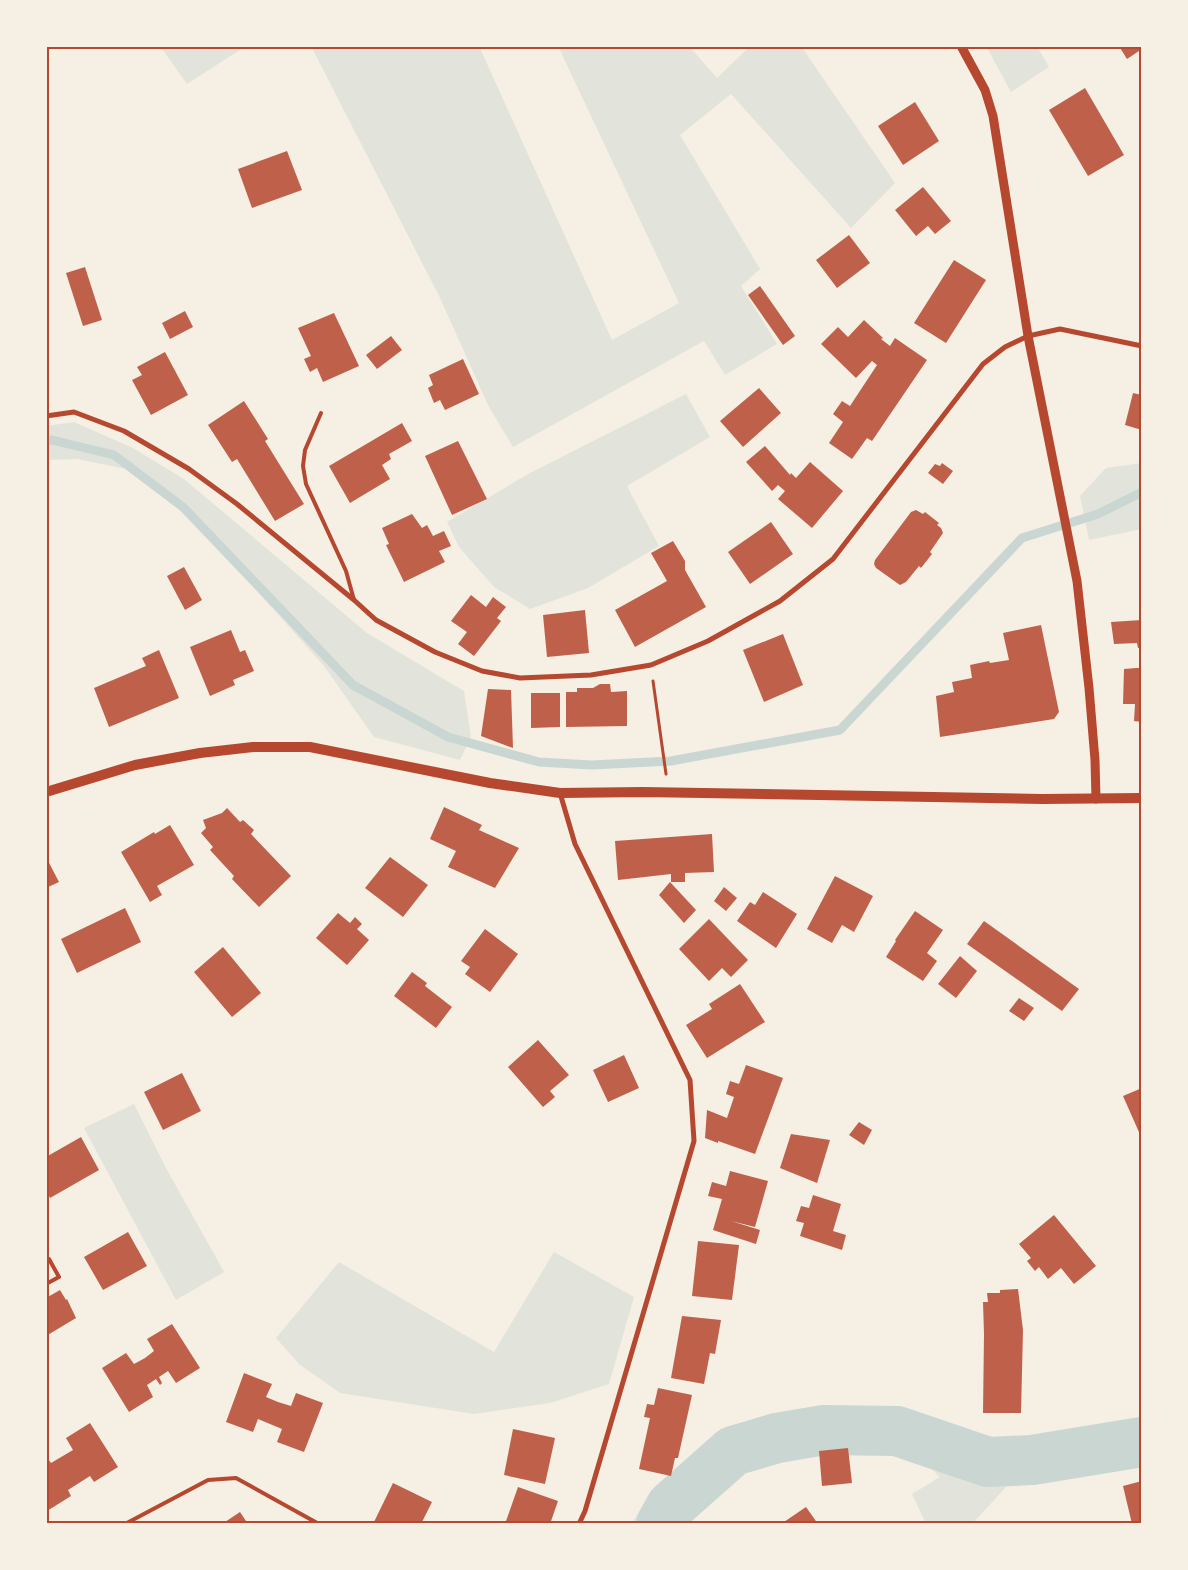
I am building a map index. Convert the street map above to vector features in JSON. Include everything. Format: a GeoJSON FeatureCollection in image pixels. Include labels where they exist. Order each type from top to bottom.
{"type":"FeatureCollection","features":[{"type":"Feature","properties":{"kind":"main road"},"geometry":{"type":"LineString","coordinates":[[46,792],[135,765],[200,753],[253,747],[310,747],[490,783],[560,793],[643,792],[1142,798]]}},
{"type":"Feature","properties":{"kind":"street"},"geometry":{"type":"LineString","coordinates":[[961,46],[985,90],[993,116],[1028,336],[1077,581],[1089,688],[1096,798]]}},
{"type":"Feature","properties":{"kind":"street"},"geometry":{"type":"LineString","coordinates":[[46,416],[74,412],[124,431],[189,469],[237,504],[376,620],[435,652],[482,671],[520,678],[591,675],[651,665],[708,641],[780,601],[834,559],[983,364],[1005,347],[1028,336],[1060,329],[1142,346]]}},
{"type":"Feature","properties":{"kind":"street"},"geometry":{"type":"LineString","coordinates":[[560,793],[574,844],[690,1080],[694,1141],[585,1511],[579,1524]]}},
{"type":"Feature","properties":{"kind":"lane"},"geometry":{"type":"LineString","coordinates":[[321,413],[305,450],[303,466],[306,484],[346,571],[354,600]]}},
{"type":"Feature","properties":{"kind":"lane"},"geometry":{"type":"LineString","coordinates":[[46,1284],[59,1276],[49,1259]]}},
{"type":"Feature","properties":{"kind":"lane"},"geometry":{"type":"LineString","coordinates":[[125,1524],[208,1480],[236,1478],[319,1524]]}},
{"type":"Feature","properties":{"kind":"path"},"geometry":{"type":"LineString","coordinates":[[651,665],[667,780]]}},
{"type":"Feature","properties":{"kind":"shaded area"},"geometry":{"type":"Polygon","coordinates":[[[160,46],[246,46],[187,84],[160,46]]]}},
{"type":"Feature","properties":{"kind":"shaded area"},"geometry":{"type":"Polygon","coordinates":[[[311,46],[479,46],[612,340],[679,303],[558,46],[689,46],[717,78],[750,46],[801,46],[895,183],[851,228],[731,94],[680,135],[760,269],[741,286],[777,344],[725,375],[704,341],[513,447],[488,405],[440,298],[311,46]]]}},
{"type":"Feature","properties":{"kind":"shaded area"},"geometry":{"type":"Polygon","coordinates":[[[986,46],[1037,46],[1049,67],[1011,92],[986,46]]]}},
{"type":"Feature","properties":{"kind":"shaded area"},"geometry":{"type":"Polygon","coordinates":[[[686,394],[710,437],[627,486],[659,546],[588,588],[530,609],[494,587],[459,547],[447,522],[528,474],[686,394]]]}},
{"type":"Feature","properties":{"kind":"shaded area"},"geometry":{"type":"Polygon","coordinates":[[[74,422],[133,448],[184,479],[367,633],[464,691],[471,737],[460,760],[374,737],[324,666],[193,519],[126,469],[77,459],[46,460],[46,426],[74,422]]]}},
{"type":"Feature","properties":{"kind":"shaded area"},"geometry":{"type":"Polygon","coordinates":[[[1142,463],[1142,529],[1089,540],[1080,496],[1106,468],[1142,463]]]}},
{"type":"Feature","properties":{"kind":"shaded area"},"geometry":{"type":"Polygon","coordinates":[[[134,1104],[166,1168],[224,1272],[176,1300],[84,1128],[134,1104]]]}},
{"type":"Feature","properties":{"kind":"shaded area"},"geometry":{"type":"Polygon","coordinates":[[[554,1252],[634,1297],[609,1384],[550,1403],[474,1414],[340,1393],[299,1364],[276,1338],[339,1262],[494,1352],[554,1252]]]}},
{"type":"Feature","properties":{"kind":"shaded area"},"geometry":{"type":"Polygon","coordinates":[[[874,1413],[936,1427],[975,1431],[977,1444],[1102,1431],[1142,1416],[1142,1457],[1018,1474],[972,1524],[926,1524],[912,1494],[940,1477],[904,1443],[861,1437],[794,1443],[750,1458],[692,1503],[678,1524],[631,1524],[658,1484],[673,1486],[730,1445],[804,1419],[874,1413]]]}},
{"type":"Feature","properties":{"kind":"building"},"geometry":{"type":"Polygon","coordinates":[[[1119,46],[1142,46],[1142,49],[1127,59],[1119,46]]]}},
{"type":"Feature","properties":{"kind":"building"},"geometry":{"type":"Polygon","coordinates":[[[1085,88],[1124,155],[1088,176],[1049,110],[1085,88]]]}},
{"type":"Feature","properties":{"kind":"building"},"geometry":{"type":"Polygon","coordinates":[[[915,102],[939,141],[903,165],[878,126],[915,102]]]}},
{"type":"Feature","properties":{"kind":"building"},"geometry":{"type":"Polygon","coordinates":[[[287,151],[302,190],[252,208],[238,169],[287,151]]]}},
{"type":"Feature","properties":{"kind":"building"},"geometry":{"type":"Polygon","coordinates":[[[923,187],[951,221],[935,234],[928,226],[916,236],[895,210],[923,187]]]}},
{"type":"Feature","properties":{"kind":"building"},"geometry":{"type":"Polygon","coordinates":[[[849,235],[870,263],[837,288],[816,260],[849,235]]]}},
{"type":"Feature","properties":{"kind":"building"},"geometry":{"type":"Polygon","coordinates":[[[954,260],[986,280],[946,343],[914,323],[954,260]]]}},
{"type":"Feature","properties":{"kind":"building"},"geometry":{"type":"Polygon","coordinates":[[[85,267],[102,320],[83,326],[66,273],[85,267]]]}},
{"type":"Feature","properties":{"kind":"building"},"geometry":{"type":"Polygon","coordinates":[[[760,286],[795,336],[783,345],[748,295],[760,286]]]}},
{"type":"Feature","properties":{"kind":"building"},"geometry":{"type":"Polygon","coordinates":[[[185,311],[193,327],[170,339],[162,323],[185,311]]]}},
{"type":"Feature","properties":{"kind":"building"},"geometry":{"type":"Polygon","coordinates":[[[334,313],[359,366],[323,382],[317,368],[310,372],[304,359],[311,356],[298,328],[334,313]]]}},
{"type":"Feature","properties":{"kind":"building"},"geometry":{"type":"Polygon","coordinates":[[[864,320],[890,346],[895,338],[927,360],[872,441],[867,438],[852,459],[829,443],[843,422],[833,414],[842,401],[850,406],[877,365],[872,361],[856,378],[821,344],[838,327],[848,337],[864,320]]]}},
{"type":"Feature","properties":{"kind":"building"},"geometry":{"type":"Polygon","coordinates":[[[391,336],[402,350],[377,369],[366,355],[391,336]]]}},
{"type":"Feature","properties":{"kind":"building"},"geometry":{"type":"Polygon","coordinates":[[[165,352],[188,395],[151,415],[132,380],[142,375],[137,367],[165,352]]]}},
{"type":"Feature","properties":{"kind":"building"},"geometry":{"type":"Polygon","coordinates":[[[463,359],[479,394],[445,410],[440,400],[434,403],[428,388],[433,385],[429,375],[463,359]]]}},
{"type":"Feature","properties":{"kind":"building"},"geometry":{"type":"Polygon","coordinates":[[[759,388],[781,413],[743,447],[720,421],[759,388]]]}},
{"type":"Feature","properties":{"kind":"building"},"geometry":{"type":"Polygon","coordinates":[[[1133,393],[1142,395],[1142,430],[1125,425],[1133,393]]]}},
{"type":"Feature","properties":{"kind":"building"},"geometry":{"type":"Polygon","coordinates":[[[244,401],[268,439],[265,441],[304,504],[275,521],[237,459],[232,462],[208,425],[244,401]]]}},
{"type":"Feature","properties":{"kind":"building"},"geometry":{"type":"Polygon","coordinates":[[[402,423],[412,441],[389,454],[391,459],[382,465],[390,479],[350,503],[329,466],[402,423]]]}},
{"type":"Feature","properties":{"kind":"building"},"geometry":{"type":"Polygon","coordinates":[[[458,441],[487,499],[452,515],[425,456],[458,441]]]}},
{"type":"Feature","properties":{"kind":"building"},"geometry":{"type":"Polygon","coordinates":[[[765,446],[790,475],[791,473],[796,478],[810,462],[843,491],[812,528],[778,499],[785,491],[778,485],[772,491],[746,462],[765,446]]]}},
{"type":"Feature","properties":{"kind":"building"},"geometry":{"type":"Polygon","coordinates":[[[942,463],[953,471],[943,484],[928,473],[935,464],[940,466],[942,463]]]}},
{"type":"Feature","properties":{"kind":"building"},"geometry":{"type":"Polygon","coordinates":[[[916,510],[923,514],[925,512],[939,523],[937,525],[943,533],[930,552],[932,554],[921,568],[919,566],[906,582],[900,585],[876,568],[874,564],[875,560],[911,512],[916,510]]]}},
{"type":"Feature","properties":{"kind":"building"},"geometry":{"type":"Polygon","coordinates":[[[412,514],[422,528],[427,525],[433,536],[444,531],[451,546],[439,551],[445,562],[404,582],[386,545],[389,544],[382,528],[412,514]]]}},
{"type":"Feature","properties":{"kind":"building"},"geometry":{"type":"Polygon","coordinates":[[[771,522],[793,554],[750,584],[728,552],[771,522]]]}},
{"type":"Feature","properties":{"kind":"building"},"geometry":{"type":"Polygon","coordinates":[[[673,541],[685,561],[685,570],[706,607],[635,647],[615,610],[667,581],[651,553],[673,541]]]}},
{"type":"Feature","properties":{"kind":"building"},"geometry":{"type":"Polygon","coordinates":[[[184,567],[202,600],[185,610],[167,576],[184,567]]]}},
{"type":"Feature","properties":{"kind":"building"},"geometry":{"type":"Polygon","coordinates":[[[471,595],[486,607],[493,597],[506,607],[497,618],[501,621],[474,656],[458,644],[467,632],[451,621],[471,595]]]}},
{"type":"Feature","properties":{"kind":"building"},"geometry":{"type":"Polygon","coordinates":[[[585,610],[589,653],[547,657],[543,615],[585,610]]]}},
{"type":"Feature","properties":{"kind":"building"},"geometry":{"type":"Polygon","coordinates":[[[1142,620],[1142,648],[1138,648],[1137,643],[1114,644],[1111,622],[1142,620]]]}},
{"type":"Feature","properties":{"kind":"building"},"geometry":{"type":"Polygon","coordinates":[[[1041,625],[1059,712],[1054,719],[940,737],[936,696],[954,692],[952,682],[972,678],[970,665],[989,661],[990,663],[1009,660],[1003,633],[1041,625]]]}},
{"type":"Feature","properties":{"kind":"building"},"geometry":{"type":"Polygon","coordinates":[[[231,630],[240,652],[245,650],[254,671],[233,680],[235,685],[210,696],[190,647],[231,630]]]}},
{"type":"Feature","properties":{"kind":"building"},"geometry":{"type":"Polygon","coordinates":[[[783,634],[803,685],[764,702],[743,650],[783,634]]]}},
{"type":"Feature","properties":{"kind":"building"},"geometry":{"type":"Polygon","coordinates":[[[159,650],[179,698],[109,727],[94,688],[146,666],[142,658],[159,650]]]}},
{"type":"Feature","properties":{"kind":"building"},"geometry":{"type":"Polygon","coordinates":[[[1142,668],[1142,722],[1134,721],[1135,704],[1123,704],[1124,669],[1142,668]]]}},
{"type":"Feature","properties":{"kind":"building"},"geometry":{"type":"Polygon","coordinates":[[[600,684],[610,684],[611,692],[627,691],[627,726],[566,727],[566,692],[577,692],[577,688],[593,688],[600,684]]]}},
{"type":"Feature","properties":{"kind":"building"},"geometry":{"type":"Polygon","coordinates":[[[488,689],[511,690],[513,748],[481,736],[488,689]]]}},
{"type":"Feature","properties":{"kind":"building"},"geometry":{"type":"Polygon","coordinates":[[[531,693],[560,693],[560,727],[531,728],[531,693]]]}},
{"type":"Feature","properties":{"kind":"building"},"geometry":{"type":"Polygon","coordinates":[[[444,807],[482,825],[479,830],[519,848],[495,888],[448,867],[456,851],[430,839],[444,807]]]}},
{"type":"Feature","properties":{"kind":"building"},"geometry":{"type":"Polygon","coordinates":[[[227,808],[240,822],[243,820],[254,830],[251,834],[291,876],[259,907],[232,879],[234,876],[210,850],[213,847],[201,833],[206,828],[203,820],[222,813],[227,808]]]}},
{"type":"Feature","properties":{"kind":"building"},"geometry":{"type":"Polygon","coordinates":[[[170,825],[194,865],[157,886],[162,895],[150,902],[121,852],[154,832],[155,834],[170,825]]]}},
{"type":"Feature","properties":{"kind":"building"},"geometry":{"type":"Polygon","coordinates":[[[712,834],[714,872],[685,873],[685,882],[671,882],[671,874],[618,880],[615,841],[712,834]]]}},
{"type":"Feature","properties":{"kind":"building"},"geometry":{"type":"Polygon","coordinates":[[[46,857],[59,882],[46,888],[46,857]]]}},
{"type":"Feature","properties":{"kind":"building"},"geometry":{"type":"Polygon","coordinates":[[[390,857],[428,885],[403,917],[365,888],[390,857]]]}},
{"type":"Feature","properties":{"kind":"building"},"geometry":{"type":"Polygon","coordinates":[[[835,876],[873,896],[854,932],[842,925],[832,943],[807,929],[835,876]]]}},
{"type":"Feature","properties":{"kind":"building"},"geometry":{"type":"Polygon","coordinates":[[[670,882],[696,910],[684,923],[659,895],[670,882]]]}},
{"type":"Feature","properties":{"kind":"building"},"geometry":{"type":"Polygon","coordinates":[[[724,887],[737,898],[726,911],[714,901],[724,887]]]}},
{"type":"Feature","properties":{"kind":"building"},"geometry":{"type":"Polygon","coordinates":[[[763,892],[797,914],[776,948],[737,921],[750,902],[755,905],[763,892]]]}},
{"type":"Feature","properties":{"kind":"building"},"geometry":{"type":"Polygon","coordinates":[[[125,908],[141,942],[77,973],[61,939],[125,908]]]}},
{"type":"Feature","properties":{"kind":"building"},"geometry":{"type":"Polygon","coordinates":[[[915,911],[943,930],[927,953],[937,961],[923,981],[886,957],[915,911]]]}},
{"type":"Feature","properties":{"kind":"building"},"geometry":{"type":"Polygon","coordinates":[[[338,913],[350,923],[355,917],[362,924],[357,929],[369,940],[347,965],[316,938],[338,913]]]}},
{"type":"Feature","properties":{"kind":"building"},"geometry":{"type":"Polygon","coordinates":[[[709,919],[748,960],[731,977],[722,968],[709,981],[679,949],[709,919]]]}},
{"type":"Feature","properties":{"kind":"building"},"geometry":{"type":"Polygon","coordinates":[[[984,921],[1079,989],[1062,1011],[967,944],[984,921]]]}},
{"type":"Feature","properties":{"kind":"building"},"geometry":{"type":"Polygon","coordinates":[[[485,929],[518,954],[490,992],[465,974],[470,967],[461,961],[485,929]]]}},
{"type":"Feature","properties":{"kind":"building"},"geometry":{"type":"Polygon","coordinates":[[[223,947],[261,993],[232,1017],[194,972],[223,947]]]}},
{"type":"Feature","properties":{"kind":"building"},"geometry":{"type":"Polygon","coordinates":[[[960,956],[977,971],[956,998],[938,984],[960,956]]]}},
{"type":"Feature","properties":{"kind":"building"},"geometry":{"type":"Polygon","coordinates":[[[412,972],[427,983],[425,986],[452,1007],[436,1028],[394,996],[412,972]]]}},
{"type":"Feature","properties":{"kind":"building"},"geometry":{"type":"Polygon","coordinates":[[[740,984],[765,1022],[707,1058],[686,1025],[712,1009],[709,1004],[740,984]]]}},
{"type":"Feature","properties":{"kind":"building"},"geometry":{"type":"Polygon","coordinates":[[[1019,998],[1034,1008],[1024,1021],[1009,1011],[1019,998]]]}},
{"type":"Feature","properties":{"kind":"building"},"geometry":{"type":"Polygon","coordinates":[[[538,1040],[569,1075],[550,1091],[555,1097],[543,1107],[508,1067],[538,1040]]]}},
{"type":"Feature","properties":{"kind":"building"},"geometry":{"type":"Polygon","coordinates":[[[624,1055],[639,1088],[608,1102],[593,1070],[624,1055]]]}},
{"type":"Feature","properties":{"kind":"building"},"geometry":{"type":"Polygon","coordinates":[[[746,1065],[783,1078],[755,1154],[705,1138],[707,1110],[727,1118],[734,1097],[726,1094],[730,1081],[739,1084],[746,1065]]]}},
{"type":"Feature","properties":{"kind":"building"},"geometry":{"type":"Polygon","coordinates":[[[182,1073],[201,1111],[163,1130],[144,1092],[182,1073]]]}},
{"type":"Feature","properties":{"kind":"building"},"geometry":{"type":"Polygon","coordinates":[[[1142,1088],[1142,1139],[1123,1096],[1142,1088]]]}},
{"type":"Feature","properties":{"kind":"building"},"geometry":{"type":"Polygon","coordinates":[[[859,1122],[872,1130],[864,1145],[849,1135],[859,1122]]]}},
{"type":"Feature","properties":{"kind":"building"},"geometry":{"type":"Polygon","coordinates":[[[791,1134],[830,1140],[817,1183],[780,1168],[791,1134]]]}},
{"type":"Feature","properties":{"kind":"building"},"geometry":{"type":"Polygon","coordinates":[[[81,1137],[99,1170],[50,1198],[46,1190],[46,1157],[81,1137]]]}},
{"type":"Feature","properties":{"kind":"building"},"geometry":{"type":"Polygon","coordinates":[[[730,1171],[768,1181],[755,1227],[731,1221],[760,1230],[756,1244],[713,1230],[722,1199],[708,1196],[712,1182],[726,1186],[730,1171]]]}},
{"type":"Feature","properties":{"kind":"building"},"geometry":{"type":"Polygon","coordinates":[[[813,1195],[841,1204],[833,1231],[846,1235],[842,1250],[800,1236],[804,1223],[796,1221],[801,1206],[809,1208],[813,1195]]]}},
{"type":"Feature","properties":{"kind":"building"},"geometry":{"type":"Polygon","coordinates":[[[1054,1215],[1096,1266],[1074,1284],[1061,1268],[1048,1279],[1039,1267],[1035,1271],[1027,1261],[1031,1258],[1019,1244],[1054,1215]]]}},
{"type":"Feature","properties":{"kind":"building"},"geometry":{"type":"Polygon","coordinates":[[[128,1232],[147,1266],[103,1290],[84,1257],[128,1232]]]}},
{"type":"Feature","properties":{"kind":"building"},"geometry":{"type":"Polygon","coordinates":[[[698,1241],[739,1245],[732,1300],[692,1296],[698,1241]]]}},
{"type":"Feature","properties":{"kind":"building"},"geometry":{"type":"Polygon","coordinates":[[[1018,1289],[1023,1330],[1021,1413],[983,1413],[983,1302],[988,1302],[987,1293],[1000,1293],[1000,1290],[1018,1289]]]}},
{"type":"Feature","properties":{"kind":"building"},"geometry":{"type":"Polygon","coordinates":[[[60,1290],[67,1299],[76,1318],[46,1336],[46,1298],[60,1290]]]}},
{"type":"Feature","properties":{"kind":"building"},"geometry":{"type":"Polygon","coordinates":[[[682,1316],[721,1320],[715,1354],[710,1353],[704,1384],[671,1378],[682,1316]]]}},
{"type":"Feature","properties":{"kind":"building"},"geometry":{"type":"Polygon","coordinates":[[[172,1324],[200,1368],[176,1383],[168,1371],[159,1377],[162,1383],[160,1385],[156,1379],[147,1385],[153,1397],[129,1412],[102,1368],[126,1353],[134,1364],[145,1358],[154,1351],[147,1339],[172,1324]]]}},
{"type":"Feature","properties":{"kind":"building"},"geometry":{"type":"Polygon","coordinates":[[[244,1373],[272,1384],[266,1397],[278,1402],[291,1406],[296,1393],[323,1403],[304,1452],[277,1442],[282,1429],[258,1419],[253,1432],[226,1422],[244,1373]]]}},
{"type":"Feature","properties":{"kind":"building"},"geometry":{"type":"Polygon","coordinates":[[[658,1388],[692,1395],[678,1458],[675,1458],[671,1476],[639,1469],[650,1418],[644,1417],[647,1404],[654,1405],[658,1388]]]}},
{"type":"Feature","properties":{"kind":"building"},"geometry":{"type":"Polygon","coordinates":[[[90,1423],[118,1467],[94,1482],[90,1476],[68,1490],[71,1496],[47,1511],[46,1456],[51,1463],[73,1450],[66,1438],[90,1423]]]}},
{"type":"Feature","properties":{"kind":"building"},"geometry":{"type":"Polygon","coordinates":[[[513,1429],[555,1438],[545,1484],[504,1475],[513,1429]]]}},
{"type":"Feature","properties":{"kind":"building"},"geometry":{"type":"Polygon","coordinates":[[[848,1448],[852,1483],[822,1486],[819,1451],[848,1448]]]}},
{"type":"Feature","properties":{"kind":"building"},"geometry":{"type":"Polygon","coordinates":[[[1142,1481],[1142,1524],[1132,1524],[1123,1486],[1142,1481]]]}},
{"type":"Feature","properties":{"kind":"building"},"geometry":{"type":"Polygon","coordinates":[[[393,1483],[432,1502],[421,1524],[373,1524],[393,1483]]]}},
{"type":"Feature","properties":{"kind":"building"},"geometry":{"type":"Polygon","coordinates":[[[518,1487],[558,1501],[550,1524],[505,1524],[518,1487]]]}},
{"type":"Feature","properties":{"kind":"building"},"geometry":{"type":"Polygon","coordinates":[[[806,1507],[818,1524],[781,1524],[806,1507]]]}},
{"type":"Feature","properties":{"kind":"building"},"geometry":{"type":"Polygon","coordinates":[[[240,1512],[248,1524],[222,1524],[240,1512]]]}},
{"type":"Feature","properties":{"kind":"waterway"},"geometry":{"type":"LineString","coordinates":[[46,441],[52,440],[114,455],[183,507],[353,685],[448,737],[539,762],[592,765],[671,761],[840,730],[1022,538],[1098,514],[1142,492]]}},
{"type":"Feature","properties":{"kind":"waterway"},"geometry":{"type":"LineString","coordinates":[[661,1524],[671,1506],[733,1451],[777,1438],[824,1430],[897,1431],[988,1462],[1032,1460],[1142,1442]]}}]}
